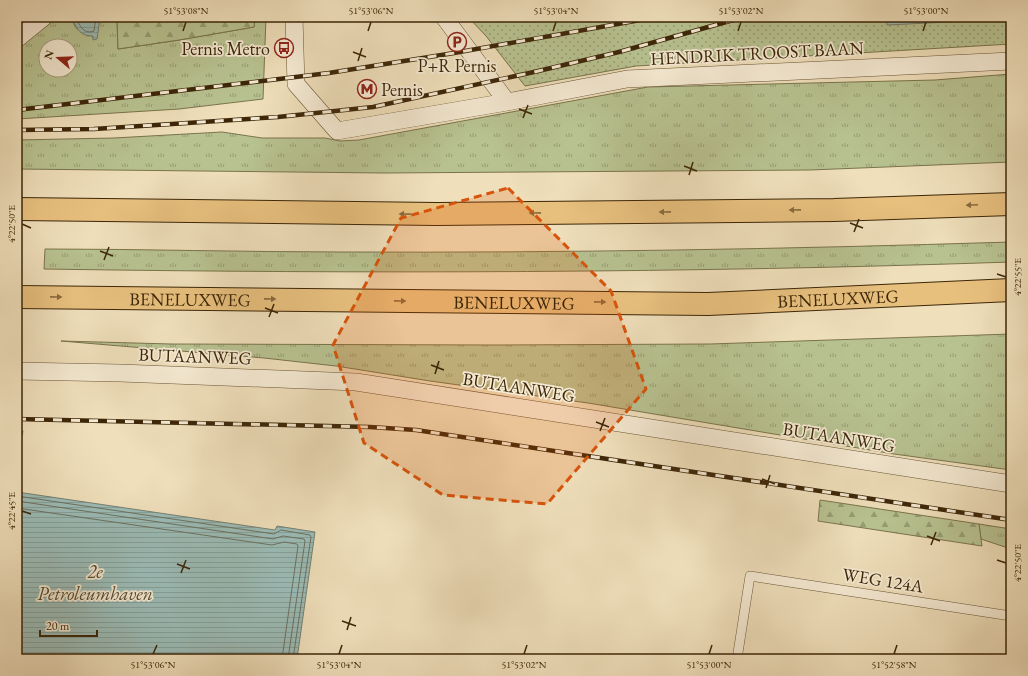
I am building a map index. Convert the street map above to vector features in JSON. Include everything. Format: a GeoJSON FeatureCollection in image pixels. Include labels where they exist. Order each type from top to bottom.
{"type":"FeatureCollection","features":[{"type":"Feature","properties":{"kind":"highway"},"geometry":{"type":"LineString","coordinates":[[17,209],[437,214],[834,210],[1011,204]]}},
{"type":"Feature","properties":{"kind":"highway","name":"BENELUXWEG"},"geometry":{"type":"LineString","coordinates":[[17,297],[708,304],[1011,290]]}},
{"type":"Feature","properties":{"kind":"street"},"geometry":{"type":"LineString","coordinates":[[17,39],[44,17]]}},
{"type":"Feature","properties":{"kind":"street","name":"HENDRIK TROOST BAAN"},"geometry":{"type":"LineString","coordinates":[[294,17],[296,84],[337,131],[507,102],[627,79],[1011,61]]}},
{"type":"Feature","properties":{"kind":"street"},"geometry":{"type":"LineString","coordinates":[[444,17],[507,102]]}},
{"type":"Feature","properties":{"kind":"street","name":"BUTAANWEG"},"geometry":{"type":"LineString","coordinates":[[17,371],[120,373],[356,382],[1011,484]]}},
{"type":"Feature","properties":{"kind":"lane","name":"WEG 124A"},"geometry":{"type":"LineString","coordinates":[[737,659],[750,576],[1011,616]]}},
{"type":"Feature","properties":{"kind":"highlighted area"},"geometry":{"type":"Polygon","coordinates":[[[508,188],[611,291],[646,389],[547,504],[443,495],[364,443],[333,345],[401,218],[508,188]]]}},
{"type":"Feature","properties":{"kind":"green space"},"geometry":{"type":"Polygon","coordinates":[[[58,17],[70,17],[77,29],[93,36],[93,39],[97,35],[100,17],[119,17],[117,19],[118,49],[254,27],[255,17],[266,17],[263,99],[179,109],[17,119],[17,48],[58,17]]]}},
{"type":"Feature","properties":{"kind":"green space"},"geometry":{"type":"Polygon","coordinates":[[[119,17],[255,17],[254,27],[118,49],[117,19],[119,17]]]}},
{"type":"Feature","properties":{"kind":"green space"},"geometry":{"type":"Polygon","coordinates":[[[468,17],[1011,17],[1011,44],[636,66],[525,86],[486,36],[468,17]]]}},
{"type":"Feature","properties":{"kind":"green space"},"geometry":{"type":"Polygon","coordinates":[[[1011,74],[1011,162],[810,170],[384,173],[17,169],[17,140],[114,138],[222,132],[262,138],[325,138],[340,141],[359,140],[648,87],[935,80],[1011,74]]]}},
{"type":"Feature","properties":{"kind":"green space"},"geometry":{"type":"Polygon","coordinates":[[[1011,242],[1011,262],[890,266],[528,272],[286,272],[44,269],[45,249],[304,252],[509,252],[760,249],[1011,242]]]}},
{"type":"Feature","properties":{"kind":"green space"},"geometry":{"type":"Polygon","coordinates":[[[1011,334],[1011,470],[894,454],[588,403],[336,366],[264,358],[61,341],[171,344],[710,344],[1011,334]]]}},
{"type":"Feature","properties":{"kind":"green space"},"geometry":{"type":"Polygon","coordinates":[[[820,500],[979,524],[982,546],[818,521],[820,500]]]}},
{"type":"Feature","properties":{"kind":"green space"},"geometry":{"type":"Polygon","coordinates":[[[979,524],[1011,529],[1011,549],[981,539],[979,524]]]}},
{"type":"Feature","properties":{"kind":"water"},"geometry":{"type":"Polygon","coordinates":[[[69,17],[100,17],[97,39],[93,40],[93,36],[82,34],[76,27],[73,20],[71,21],[69,17]]]}},
{"type":"Feature","properties":{"kind":"water"},"geometry":{"type":"Polygon","coordinates":[[[886,17],[1011,17],[1011,19],[887,25],[886,17]]]}},
{"type":"Feature","properties":{"kind":"water"},"geometry":{"type":"Polygon","coordinates":[[[17,430],[23,431],[17,462],[17,430]]]}},
{"type":"Feature","properties":{"kind":"water","name":"2e Petroleumhaven"},"geometry":{"type":"Polygon","coordinates":[[[17,492],[275,530],[277,526],[315,532],[297,659],[17,659],[17,492]]]}},
{"type":"Feature","properties":{"kind":"railway"},"geometry":{"type":"LineString","coordinates":[[17,110],[329,73],[454,53],[657,17]]}},
{"type":"Feature","properties":{"kind":"railway"},"geometry":{"type":"LineString","coordinates":[[17,130],[94,129],[172,124],[278,117],[373,107],[619,52],[744,17]]}},
{"type":"Feature","properties":{"kind":"railway"},"geometry":{"type":"LineString","coordinates":[[17,419],[370,427],[416,430],[1011,520]]}},
{"type":"Feature","properties":{"kind":"place","name":"P+R Pernis"},"geometry":{"type":"Point","coordinates":[457,42]}},
{"type":"Feature","properties":{"kind":"place","name":"Pernis Metro"},"geometry":{"type":"Point","coordinates":[284,48]}},
{"type":"Feature","properties":{"kind":"place","name":"Pernis"},"geometry":{"type":"Point","coordinates":[367,89]}}]}
